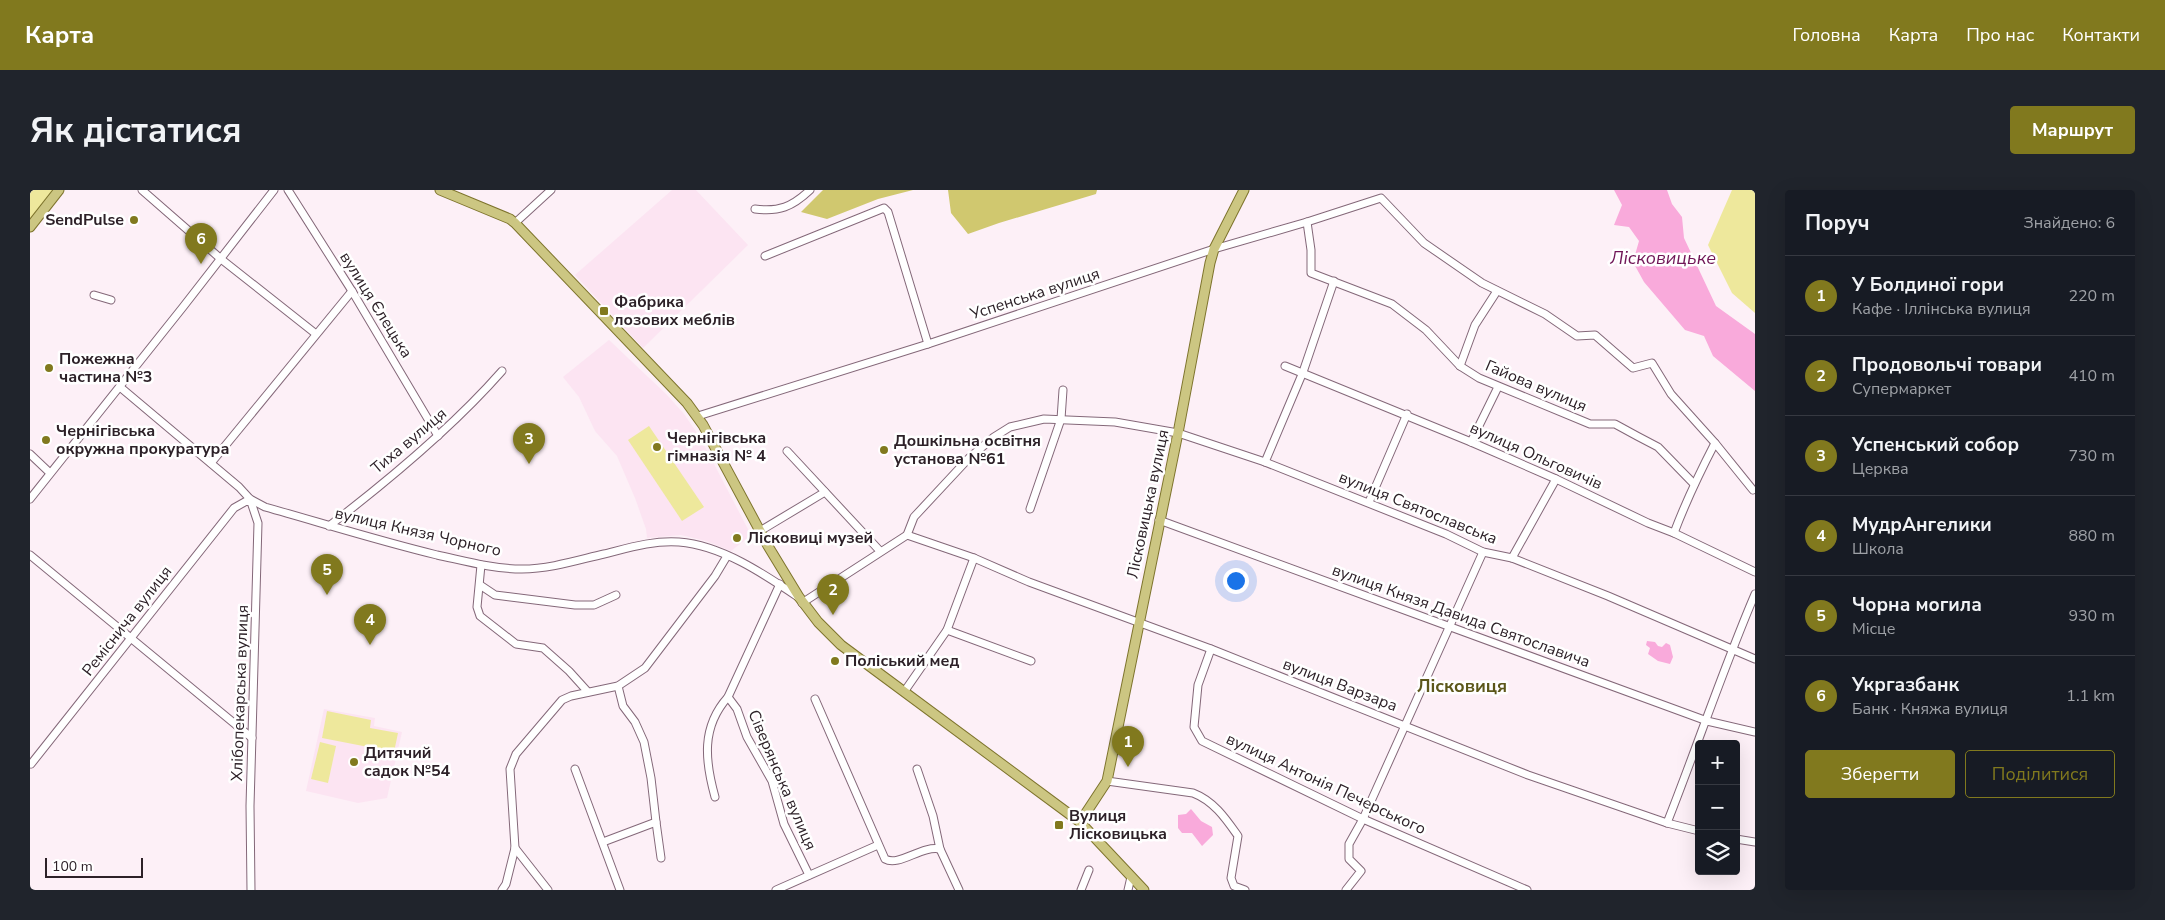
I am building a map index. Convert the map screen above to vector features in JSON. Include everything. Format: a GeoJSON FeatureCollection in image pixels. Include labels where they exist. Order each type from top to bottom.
{"type":"FeatureCollection","features":[{"type":"Feature","properties":{"kind":"main road"},"geometry":{"type":"LineString","coordinates":[[30,227],[59,190]]}},
{"type":"Feature","properties":{"kind":"main road"},"geometry":{"type":"LineString","coordinates":[[440,190],[510,219],[515,223],[687,403],[698,416],[760,531],[800,600],[818,622],[841,645],[1080,822],[1144,890]]}},
{"type":"Feature","properties":{"kind":"main road","name":"Лісковицька вулиця"},"geometry":{"type":"LineString","coordinates":[[1080,822],[1107,781],[1214,248],[1244,190]]}},
{"type":"Feature","properties":{"kind":"street"},"geometry":{"type":"LineString","coordinates":[[142,190],[221,259],[316,334]]}},
{"type":"Feature","properties":{"kind":"street"},"geometry":{"type":"LineString","coordinates":[[30,499],[274,190]]}},
{"type":"Feature","properties":{"kind":"street","name":"вулиця Єлецька"},"geometry":{"type":"LineString","coordinates":[[288,190],[352,292],[438,436]]}},
{"type":"Feature","properties":{"kind":"street"},"geometry":{"type":"LineString","coordinates":[[755,209],[770,210],[792,206],[810,190]]}},
{"type":"Feature","properties":{"kind":"street"},"geometry":{"type":"LineString","coordinates":[[515,223],[547,192]]}},
{"type":"Feature","properties":{"kind":"street","name":"Успенська вулиця"},"geometry":{"type":"LineString","coordinates":[[698,416],[928,344],[1214,248],[1307,222],[1380,198],[1424,244],[1497,291]]}},
{"type":"Feature","properties":{"kind":"street"},"geometry":{"type":"LineString","coordinates":[[765,256],[884,208],[888,212],[928,344]]}},
{"type":"Feature","properties":{"kind":"street","name":"Гайова вулиця"},"geometry":{"type":"LineString","coordinates":[[1307,222],[1311,250],[1311,273],[1398,308],[1434,338],[1460,366],[1479,378],[1590,424],[1615,424],[1658,447],[1694,484]]}},
{"type":"Feature","properties":{"kind":"street"},"geometry":{"type":"LineString","coordinates":[[1265,462],[1302,372],[1334,281]]}},
{"type":"Feature","properties":{"kind":"street"},"geometry":{"type":"LineString","coordinates":[[1460,366],[1476,325],[1497,291],[1546,314],[1577,336],[1595,335],[1633,368],[1652,363],[1671,394],[1715,443],[1753,490]]}},
{"type":"Feature","properties":{"kind":"street"},"geometry":{"type":"LineString","coordinates":[[210,463],[352,292]]}},
{"type":"Feature","properties":{"kind":"street"},"geometry":{"type":"LineString","coordinates":[[94,295],[111,300]]}},
{"type":"Feature","properties":{"kind":"street","name":"вулиця Ольговичів"},"geometry":{"type":"LineString","coordinates":[[1285,366],[1406,414],[1556,479],[1755,572]]}},
{"type":"Feature","properties":{"kind":"street","name":"Тиха вулиця"},"geometry":{"type":"LineString","coordinates":[[329,526],[438,436],[475,402],[502,371]]}},
{"type":"Feature","properties":{"kind":"street","name":"вулиця Князя Чорного"},"geometry":{"type":"LineString","coordinates":[[120,387],[250,498],[265,507],[329,526],[481,565],[523,569],[557,565],[630,547],[663,542],[679,542],[705,546],[766,575],[800,600]]}},
{"type":"Feature","properties":{"kind":"street"},"geometry":{"type":"LineString","coordinates":[[1471,442],[1498,387]]}},
{"type":"Feature","properties":{"kind":"street"},"geometry":{"type":"LineString","coordinates":[[1030,509],[1062,419],[1063,390]]}},
{"type":"Feature","properties":{"kind":"street"},"geometry":{"type":"LineString","coordinates":[[1369,502],[1406,414]]}},
{"type":"Feature","properties":{"kind":"street","name":"вулиця Святославська"},"geometry":{"type":"LineString","coordinates":[[907,535],[914,517],[969,458],[994,436],[1010,427],[1044,419],[1115,422],[1178,433],[1265,462],[1369,502],[1446,534],[1483,552],[1512,558],[1608,596],[1755,659]]}},
{"type":"Feature","properties":{"kind":"street"},"geometry":{"type":"LineString","coordinates":[[1674,533],[1691,496],[1694,484],[1715,443]]}},
{"type":"Feature","properties":{"kind":"street"},"geometry":{"type":"LineString","coordinates":[[787,451],[880,551]]}},
{"type":"Feature","properties":{"kind":"street"},"geometry":{"type":"LineString","coordinates":[[30,454],[50,473]]}},
{"type":"Feature","properties":{"kind":"street"},"geometry":{"type":"LineString","coordinates":[[1512,558],[1556,479]]}},
{"type":"Feature","properties":{"kind":"street"},"geometry":{"type":"LineString","coordinates":[[760,531],[825,492]]}},
{"type":"Feature","properties":{"kind":"street","name":"Реміснича вулиця"},"geometry":{"type":"LineString","coordinates":[[31,764],[234,508],[250,498]]}},
{"type":"Feature","properties":{"kind":"street","name":"Хлібопекарська вулиця"},"geometry":{"type":"LineString","coordinates":[[250,498],[258,523],[250,806],[251,890]]}},
{"type":"Feature","properties":{"kind":"street","name":"вулиця Князя Давида Святославича"},"geometry":{"type":"LineString","coordinates":[[1159,520],[1707,721],[1755,732]]}},
{"type":"Feature","properties":{"kind":"street"},"geometry":{"type":"LineString","coordinates":[[800,600],[907,535]]}},
{"type":"Feature","properties":{"kind":"street","name":"вулиця Варзара"},"geometry":{"type":"LineString","coordinates":[[907,535],[974,558],[1029,582],[1211,648],[1528,775],[1667,824],[1695,830]]}},
{"type":"Feature","properties":{"kind":"street"},"geometry":{"type":"LineString","coordinates":[[1346,890],[1361,871],[1349,859],[1349,844],[1363,819],[1483,552]]}},
{"type":"Feature","properties":{"kind":"street"},"geometry":{"type":"LineString","coordinates":[[30,555],[252,738]]}},
{"type":"Feature","properties":{"kind":"street"},"geometry":{"type":"LineString","coordinates":[[502,890],[506,884],[515,848],[509,784],[510,769],[516,754],[562,700],[571,696],[618,686],[645,668],[715,576],[727,556]]}},
{"type":"Feature","properties":{"kind":"street"},"geometry":{"type":"LineString","coordinates":[[904,692],[947,630],[974,558]]}},
{"type":"Feature","properties":{"kind":"street"},"geometry":{"type":"LineString","coordinates":[[481,565],[477,607],[480,616],[516,644],[543,648],[569,670],[588,692]]}},
{"type":"Feature","properties":{"kind":"street","name":"Сіверянська вулиця"},"geometry":{"type":"LineString","coordinates":[[715,797],[709,768],[707,739],[711,722],[717,709],[728,697],[780,584]]}},
{"type":"Feature","properties":{"kind":"street"},"geometry":{"type":"LineString","coordinates":[[480,585],[495,595],[575,605],[594,605],[616,595]]}},
{"type":"Feature","properties":{"kind":"street"},"geometry":{"type":"LineString","coordinates":[[1667,824],[1707,721],[1731,649],[1755,594]]}},
{"type":"Feature","properties":{"kind":"street"},"geometry":{"type":"LineString","coordinates":[[947,630],[1031,661]]}},
{"type":"Feature","properties":{"kind":"street","name":"вулиця Антонія Печерського"},"geometry":{"type":"LineString","coordinates":[[1211,648],[1198,686],[1194,727],[1202,741],[1363,819],[1527,890]]}},
{"type":"Feature","properties":{"kind":"street"},"geometry":{"type":"LineString","coordinates":[[618,686],[624,706],[644,742],[652,778],[660,858]]}},
{"type":"Feature","properties":{"kind":"street","name":"Сіверянська вулиця"},"geometry":{"type":"LineString","coordinates":[[728,697],[737,709],[747,737],[772,781],[784,824],[808,875]]}},
{"type":"Feature","properties":{"kind":"street"},"geometry":{"type":"LineString","coordinates":[[815,699],[885,859],[894,861],[931,847],[940,849]]}},
{"type":"Feature","properties":{"kind":"street"},"geometry":{"type":"LineString","coordinates":[[575,769],[620,890]]}},
{"type":"Feature","properties":{"kind":"street"},"geometry":{"type":"LineString","coordinates":[[917,769],[933,816],[940,849],[958,890]]}},
{"type":"Feature","properties":{"kind":"street"},"geometry":{"type":"LineString","coordinates":[[1107,781],[1193,793],[1205,797],[1223,815],[1238,836],[1231,878],[1234,886],[1246,890]]}},
{"type":"Feature","properties":{"kind":"street"},"geometry":{"type":"LineString","coordinates":[[603,842],[656,822]]}},
{"type":"Feature","properties":{"kind":"street"},"geometry":{"type":"LineString","coordinates":[[1740,840],[1755,842]]}},
{"type":"Feature","properties":{"kind":"street"},"geometry":{"type":"LineString","coordinates":[[776,890],[878,845]]}},
{"type":"Feature","properties":{"kind":"street"},"geometry":{"type":"LineString","coordinates":[[515,848],[548,890]]}},
{"type":"Feature","properties":{"kind":"street"},"geometry":{"type":"LineString","coordinates":[[1081,890],[1089,870]]}},
{"type":"Feature","properties":{"kind":"street"},"geometry":{"type":"LineString","coordinates":[[1128,890],[1131,877]]}},
{"type":"Feature","properties":{"kind":"shaded area"},"geometry":{"type":"Polygon","coordinates":[[[30,190],[55,190],[30,222],[30,190]]]}},
{"type":"Feature","properties":{"kind":"shaded area"},"geometry":{"type":"Polygon","coordinates":[[[672,190],[696,190],[748,245],[643,348],[575,275],[672,190]]]}},
{"type":"Feature","properties":{"kind":"shaded area"},"geometry":{"type":"Polygon","coordinates":[[[823,190],[913,190],[878,199],[827,219],[801,212],[823,190]]]}},
{"type":"Feature","properties":{"kind":"shaded area"},"geometry":{"type":"Polygon","coordinates":[[[948,190],[1097,190],[1096,194],[968,234],[951,213],[948,190]]]}},
{"type":"Feature","properties":{"kind":"shaded area"},"geometry":{"type":"Polygon","coordinates":[[[1732,190],[1755,190],[1755,313],[1732,293],[1708,245],[1732,190]]]}},
{"type":"Feature","properties":{"kind":"shaded area","name":"Чернігівська гімназія № 4"},"geometry":{"type":"Polygon","coordinates":[[[609,340],[667,395],[684,414],[701,439],[751,535],[731,551],[706,541],[681,535],[647,538],[646,529],[635,498],[617,456],[595,431],[579,397],[563,377],[609,340]]]}},
{"type":"Feature","properties":{"kind":"shaded area"},"geometry":{"type":"Polygon","coordinates":[[[649,426],[704,507],[682,521],[628,440],[649,426]]]}},
{"type":"Feature","properties":{"kind":"shaded area","name":"Дитячий садок №54"},"geometry":{"type":"Polygon","coordinates":[[[324,709],[375,718],[374,726],[402,732],[387,798],[358,803],[306,791],[324,709]]]}},
{"type":"Feature","properties":{"kind":"shaded area"},"geometry":{"type":"Polygon","coordinates":[[[327,711],[371,720],[370,728],[398,733],[394,752],[322,738],[327,711]]]}},
{"type":"Feature","properties":{"kind":"shaded area"},"geometry":{"type":"Polygon","coordinates":[[[320,742],[336,746],[328,783],[311,779],[320,742]]]}},
{"type":"Feature","properties":{"kind":"water","name":"Лісковицьке"},"geometry":{"type":"Polygon","coordinates":[[[1614,190],[1667,190],[1672,204],[1682,217],[1684,238],[1716,306],[1755,334],[1755,391],[1713,356],[1704,336],[1685,330],[1644,282],[1633,262],[1639,241],[1629,227],[1614,225],[1622,205],[1614,190]]]}},
{"type":"Feature","properties":{"kind":"water"},"geometry":{"type":"Polygon","coordinates":[[[1647,641],[1655,642],[1658,646],[1662,647],[1666,643],[1670,645],[1673,657],[1670,664],[1658,661],[1648,654],[1650,648],[1646,645],[1647,641]]]}},
{"type":"Feature","properties":{"kind":"water"},"geometry":{"type":"Polygon","coordinates":[[[1191,809],[1201,821],[1212,827],[1213,835],[1202,846],[1192,833],[1182,833],[1178,828],[1178,815],[1186,814],[1191,809]]]}},
{"type":"Feature","properties":{"kind":"place","name":"SendPulse"},"geometry":{"type":"Point","coordinates":[134,220]}},
{"type":"Feature","properties":{"kind":"place","name":"Укргазбанк"},"geometry":{"type":"Point","coordinates":[201,264]}},
{"type":"Feature","properties":{"kind":"place","name":"Фабрика лозових меблів"},"geometry":{"type":"Point","coordinates":[604,311]}},
{"type":"Feature","properties":{"kind":"place","name":"Пожежна частина №3"},"geometry":{"type":"Point","coordinates":[49,368]}},
{"type":"Feature","properties":{"kind":"place","name":"Чернігівська окружна прокуратура"},"geometry":{"type":"Point","coordinates":[46,440]}},
{"type":"Feature","properties":{"kind":"place","name":"Чернігівська гімназія № 4"},"geometry":{"type":"Point","coordinates":[657,447]}},
{"type":"Feature","properties":{"kind":"place","name":"Дошкільна освітня установа №61"},"geometry":{"type":"Point","coordinates":[884,450]}},
{"type":"Feature","properties":{"kind":"place","name":"Успенський собор"},"geometry":{"type":"Point","coordinates":[529,464]}},
{"type":"Feature","properties":{"kind":"place","name":"Лісковиці музей"},"geometry":{"type":"Point","coordinates":[737,538]}},
{"type":"Feature","properties":{"kind":"place","name":"Чорна могила"},"geometry":{"type":"Point","coordinates":[327,595]}},
{"type":"Feature","properties":{"kind":"place","name":"Продовольчі товари"},"geometry":{"type":"Point","coordinates":[833,615]}},
{"type":"Feature","properties":{"kind":"place","name":"МудрАнгелики"},"geometry":{"type":"Point","coordinates":[370,645]}},
{"type":"Feature","properties":{"kind":"place","name":"Поліський мед"},"geometry":{"type":"Point","coordinates":[835,661]}},
{"type":"Feature","properties":{"kind":"place","name":"Дитячий садок №54"},"geometry":{"type":"Point","coordinates":[354,762]}},
{"type":"Feature","properties":{"kind":"place","name":"У Болдиної гори"},"geometry":{"type":"Point","coordinates":[1128,767]}},
{"type":"Feature","properties":{"kind":"place","name":"Вулиця Лісковицька"},"geometry":{"type":"Point","coordinates":[1059,825]}},
{"type":"Feature","properties":{"kind":"district","name":"Лісковиця"},"geometry":{"type":"Point","coordinates":[1462,686]}}]}
